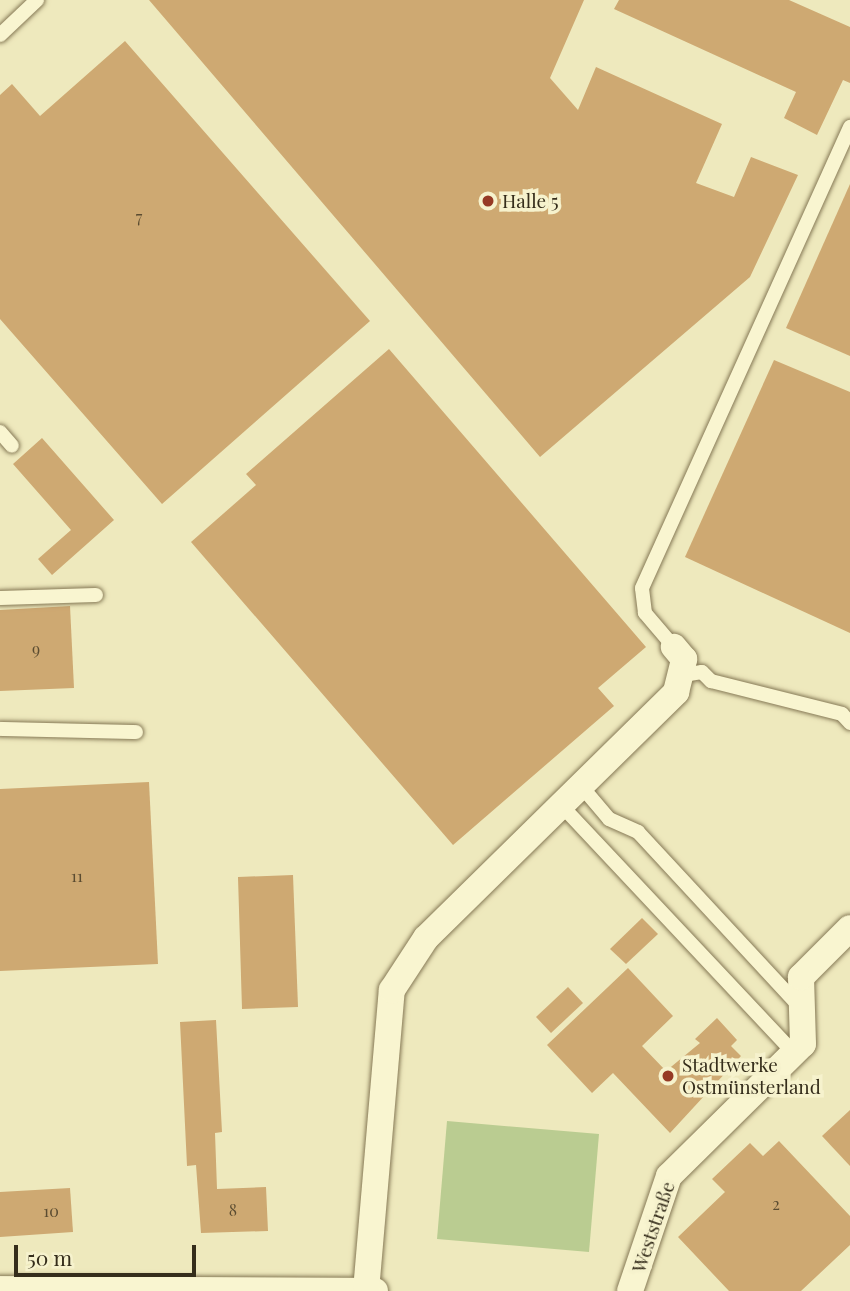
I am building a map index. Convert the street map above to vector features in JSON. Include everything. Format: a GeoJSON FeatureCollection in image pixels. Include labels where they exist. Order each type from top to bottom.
{"type":"FeatureCollection","features":[{"type":"Feature","properties":{"kind":"street"},"geometry":{"type":"LineString","coordinates":[[366,1291],[392,990],[426,938],[676,692],[683,675],[684,659],[674,647]]}},
{"type":"Feature","properties":{"kind":"street"},"geometry":{"type":"LineString","coordinates":[[794,1053],[803,1044],[801,976],[850,928]]}},
{"type":"Feature","properties":{"kind":"street","name":"Weststraße"},"geometry":{"type":"LineString","coordinates":[[630,1291],[669,1176],[794,1053]]}},
{"type":"Feature","properties":{"kind":"street"},"geometry":{"type":"LineString","coordinates":[[0,1289],[375,1291]]}},
{"type":"Feature","properties":{"kind":"lane"},"geometry":{"type":"LineString","coordinates":[[0,35],[37,0]]}},
{"type":"Feature","properties":{"kind":"lane"},"geometry":{"type":"LineString","coordinates":[[674,647],[645,613],[642,588],[850,127]]}},
{"type":"Feature","properties":{"kind":"lane"},"geometry":{"type":"LineString","coordinates":[[0,432],[12,446]]}},
{"type":"Feature","properties":{"kind":"lane"},"geometry":{"type":"LineString","coordinates":[[0,598],[96,595]]}},
{"type":"Feature","properties":{"kind":"lane"},"geometry":{"type":"LineString","coordinates":[[683,675],[702,672],[711,681],[842,714],[850,723]]}},
{"type":"Feature","properties":{"kind":"lane"},"geometry":{"type":"LineString","coordinates":[[0,729],[136,733]]}},
{"type":"Feature","properties":{"kind":"lane"},"geometry":{"type":"LineString","coordinates":[[582,787],[609,819],[638,832],[801,1008]]}},
{"type":"Feature","properties":{"kind":"lane"},"geometry":{"type":"LineString","coordinates":[[562,806],[794,1053]]}},
{"type":"Feature","properties":{"kind":"green space"},"geometry":{"type":"Polygon","coordinates":[[[447,1121],[599,1134],[589,1252],[437,1239],[447,1121]]]}},
{"type":"Feature","properties":{"kind":"building","name":"Halle 5"},"geometry":{"type":"Polygon","coordinates":[[[149,0],[584,0],[550,78],[578,110],[596,67],[722,124],[696,183],[734,197],[751,157],[798,175],[750,277],[540,457],[149,0]]]}},
{"type":"Feature","properties":{"kind":"building"},"geometry":{"type":"Polygon","coordinates":[[[619,0],[789,0],[850,27],[850,83],[843,80],[817,135],[784,118],[796,92],[614,9],[619,0]]]}},
{"type":"Feature","properties":{"kind":"building"},"geometry":{"type":"Polygon","coordinates":[[[125,41],[370,321],[162,504],[0,319],[0,95],[12,84],[40,116],[125,41]]]}},
{"type":"Feature","properties":{"kind":"building"},"geometry":{"type":"Polygon","coordinates":[[[850,184],[850,356],[786,328],[850,184]]]}},
{"type":"Feature","properties":{"kind":"building"},"geometry":{"type":"Polygon","coordinates":[[[389,349],[646,647],[598,688],[614,706],[453,845],[191,542],[256,485],[246,474],[389,349]]]}},
{"type":"Feature","properties":{"kind":"building"},"geometry":{"type":"Polygon","coordinates":[[[774,360],[850,392],[850,633],[685,557],[774,360]]]}},
{"type":"Feature","properties":{"kind":"building"},"geometry":{"type":"Polygon","coordinates":[[[42,438],[114,520],[52,575],[38,559],[71,530],[13,464],[42,438]]]}},
{"type":"Feature","properties":{"kind":"building"},"geometry":{"type":"Polygon","coordinates":[[[70,606],[74,688],[0,691],[0,610],[70,606]]]}},
{"type":"Feature","properties":{"kind":"building"},"geometry":{"type":"Polygon","coordinates":[[[149,782],[158,964],[0,971],[0,789],[149,782]]]}},
{"type":"Feature","properties":{"kind":"building"},"geometry":{"type":"Polygon","coordinates":[[[293,875],[298,1007],[242,1009],[238,877],[293,875]]]}},
{"type":"Feature","properties":{"kind":"building"},"geometry":{"type":"Polygon","coordinates":[[[642,918],[658,934],[626,964],[610,949],[642,918]]]}},
{"type":"Feature","properties":{"kind":"building"},"geometry":{"type":"Polygon","coordinates":[[[628,968],[673,1016],[642,1046],[666,1071],[700,1043],[695,1039],[717,1018],[737,1040],[731,1046],[741,1056],[670,1133],[613,1073],[592,1093],[547,1045],[628,968]]]}},
{"type":"Feature","properties":{"kind":"building"},"geometry":{"type":"Polygon","coordinates":[[[568,987],[583,1003],[551,1033],[536,1017],[568,987]]]}},
{"type":"Feature","properties":{"kind":"building"},"geometry":{"type":"Polygon","coordinates":[[[216,1020],[222,1132],[215,1133],[217,1189],[266,1187],[268,1231],[201,1233],[196,1165],[187,1166],[180,1022],[216,1020]]]}},
{"type":"Feature","properties":{"kind":"building"},"geometry":{"type":"Polygon","coordinates":[[[850,1110],[850,1166],[822,1136],[850,1110]]]}},
{"type":"Feature","properties":{"kind":"building"},"geometry":{"type":"Polygon","coordinates":[[[779,1141],[850,1216],[850,1245],[801,1291],[729,1291],[678,1237],[725,1192],[712,1179],[750,1143],[763,1156],[779,1141]]]}},
{"type":"Feature","properties":{"kind":"building"},"geometry":{"type":"Polygon","coordinates":[[[70,1188],[73,1232],[0,1237],[0,1192],[70,1188]]]}},
{"type":"Feature","properties":{"kind":"place","name":"Halle 5"},"geometry":{"type":"Point","coordinates":[488,201]}},
{"type":"Feature","properties":{"kind":"place","name":"Stadtwerke Ostmünsterland"},"geometry":{"type":"Point","coordinates":[668,1076]}}]}
